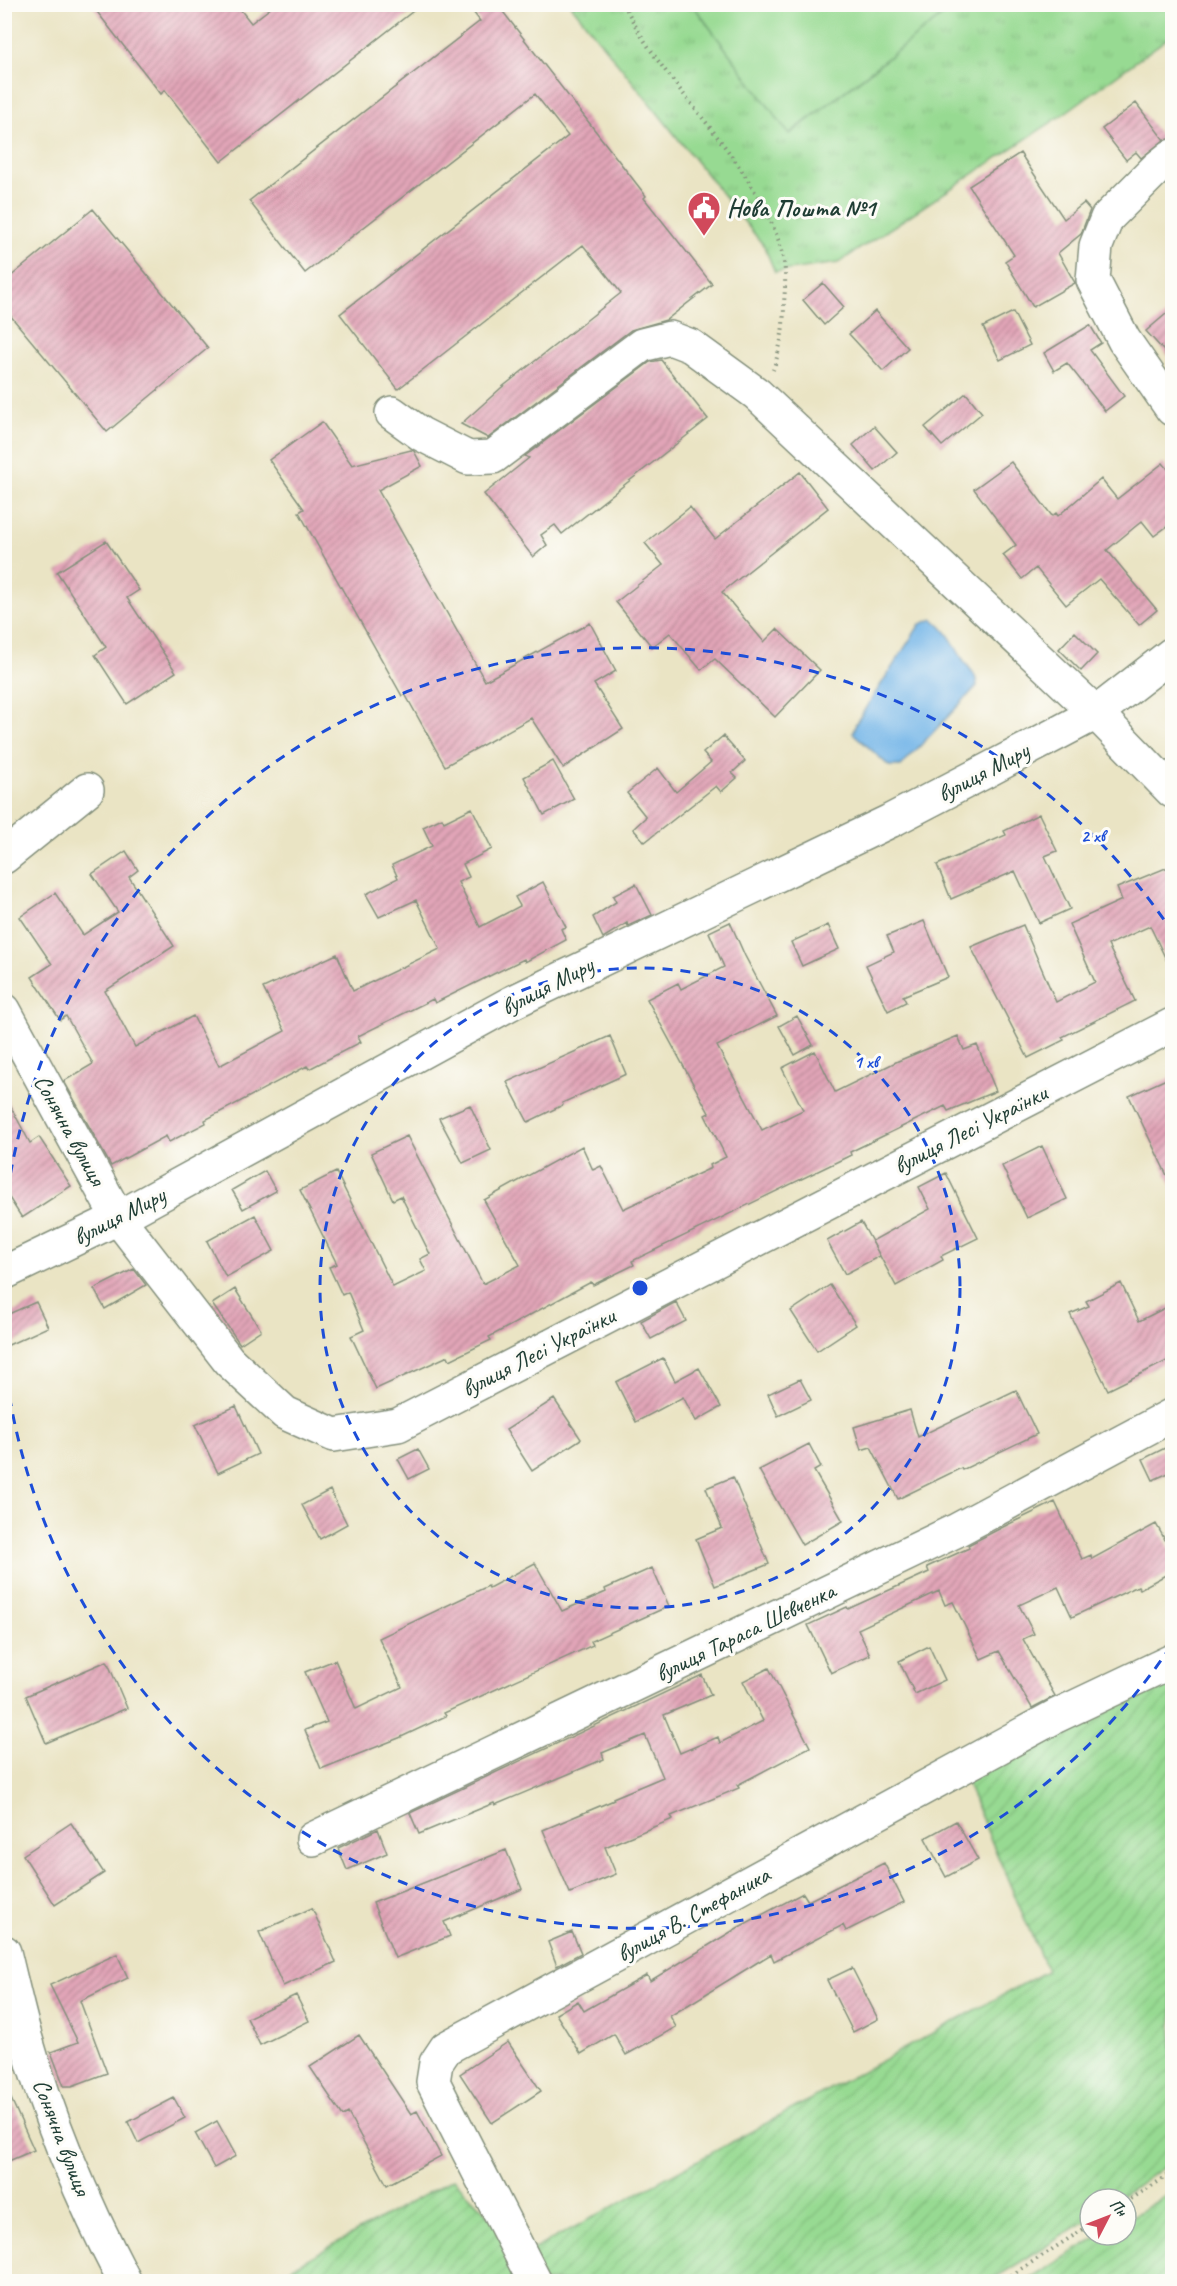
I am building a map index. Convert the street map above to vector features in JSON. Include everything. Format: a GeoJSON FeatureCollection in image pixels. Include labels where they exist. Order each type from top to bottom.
{"type":"FeatureCollection","features":[{"type":"Feature","properties":{"kind":"street"},"geometry":{"type":"LineString","coordinates":[[1173,156],[1157,168],[1107,218],[1096,246],[1093,280],[1124,340],[1173,409]]}},
{"type":"Feature","properties":{"kind":"street"},"geometry":{"type":"LineString","coordinates":[[392,413],[421,434],[468,458],[493,457],[642,345],[670,338],[692,346],[759,396],[1095,712],[1173,791]]}},
{"type":"Feature","properties":{"kind":"street","name":"вулиця Миру"},"geometry":{"type":"LineString","coordinates":[[4,1273],[118,1218],[513,1002],[890,821],[1095,712],[1173,654]]}},
{"type":"Feature","properties":{"kind":"street"},"geometry":{"type":"LineString","coordinates":[[4,857],[87,790]]}},
{"type":"Feature","properties":{"kind":"street","name":"Сонячна вулиця"},"geometry":{"type":"LineString","coordinates":[[4,1010],[118,1218]]}},
{"type":"Feature","properties":{"kind":"street","name":"вулиця Лесі Українки"},"geometry":{"type":"LineString","coordinates":[[118,1218],[229,1361],[285,1413],[334,1435],[398,1425],[1173,1025]]}},
{"type":"Feature","properties":{"kind":"street","name":"вулиця Тараса Шевченка"},"geometry":{"type":"LineString","coordinates":[[312,1839],[955,1531],[1173,1415]]}},
{"type":"Feature","properties":{"kind":"street","name":"вулиця В. Стефаника"},"geometry":{"type":"LineString","coordinates":[[535,2282],[433,2082],[436,2063],[446,2048],[1056,1716],[1173,1661]]}},
{"type":"Feature","properties":{"kind":"street","name":"Сонячна вулиця"},"geometry":{"type":"LineString","coordinates":[[4,1952],[25,2036],[51,2115],[82,2193],[125,2282]]}},
{"type":"Feature","properties":{"kind":"path"},"geometry":{"type":"LineString","coordinates":[[624,4],[631,20],[657,60],[744,172],[775,228],[784,262],[784,333],[774,366],[759,396]]}},
{"type":"Feature","properties":{"kind":"path"},"geometry":{"type":"LineString","coordinates":[[1138,2195],[1173,2173]]}},
{"type":"Feature","properties":{"kind":"path"},"geometry":{"type":"LineString","coordinates":[[1001,2282],[1078,2233]]}},
{"type":"Feature","properties":{"kind":"green space"},"geometry":{"type":"Polygon","coordinates":[[[693,4],[956,5],[789,134],[693,4]]]}},
{"type":"Feature","properties":{"kind":"green space"},"geometry":{"type":"Polygon","coordinates":[[[571,5],[693,5],[790,134],[956,5],[1172,5],[1172,35],[1058,118],[838,263],[775,272],[764,246],[571,5]]]}},
{"type":"Feature","properties":{"kind":"green space"},"geometry":{"type":"Polygon","coordinates":[[[1172,1674],[1172,2161],[1135,2187],[1078,2187],[1078,2226],[990,2281],[266,2282],[453,2179],[527,2253],[1047,1971],[964,1777],[1172,1674]]]}},
{"type":"Feature","properties":{"kind":"green space"},"geometry":{"type":"Polygon","coordinates":[[[1172,2192],[1172,2281],[1027,2281],[1081,2247],[1138,2247],[1138,2213],[1172,2192]]]}},
{"type":"Feature","properties":{"kind":"water"},"geometry":{"type":"Polygon","coordinates":[[[933,619],[950,637],[974,674],[977,686],[901,766],[889,766],[853,733],[856,723],[920,624],[933,619]]]}},
{"type":"Feature","properties":{"kind":"building"},"geometry":{"type":"Polygon","coordinates":[[[91,4],[236,4],[251,23],[276,4],[422,4],[221,162],[165,90],[161,94],[91,4]]]}},
{"type":"Feature","properties":{"kind":"building"},"geometry":{"type":"Polygon","coordinates":[[[467,4],[497,4],[712,284],[666,320],[631,330],[488,438],[461,424],[501,388],[621,293],[583,245],[398,389],[340,314],[568,136],[535,94],[305,273],[249,201],[480,21],[467,4]]]}},
{"type":"Feature","properties":{"kind":"building"},"geometry":{"type":"Polygon","coordinates":[[[1136,103],[1164,140],[1141,158],[1136,152],[1126,160],[1102,129],[1136,103]]]}},
{"type":"Feature","properties":{"kind":"building"},"geometry":{"type":"Polygon","coordinates":[[[1020,153],[1064,219],[1084,203],[1090,210],[1081,234],[1058,253],[1075,283],[1033,307],[1005,261],[1014,255],[969,186],[1020,153]]]}},
{"type":"Feature","properties":{"kind":"building"},"geometry":{"type":"Polygon","coordinates":[[[93,209],[208,348],[107,432],[4,308],[4,282],[93,209]]]}},
{"type":"Feature","properties":{"kind":"building"},"geometry":{"type":"Polygon","coordinates":[[[823,283],[844,307],[824,325],[803,300],[823,283]]]}},
{"type":"Feature","properties":{"kind":"building"},"geometry":{"type":"Polygon","coordinates":[[[1173,308],[1173,361],[1146,331],[1173,308]]]}},
{"type":"Feature","properties":{"kind":"building"},"geometry":{"type":"Polygon","coordinates":[[[875,311],[908,348],[883,371],[849,334],[875,311]]]}},
{"type":"Feature","properties":{"kind":"building"},"geometry":{"type":"Polygon","coordinates":[[[1013,312],[1030,345],[1000,360],[983,327],[1013,312]]]}},
{"type":"Feature","properties":{"kind":"building"},"geometry":{"type":"Polygon","coordinates":[[[1090,325],[1101,343],[1090,350],[1124,396],[1105,411],[1067,363],[1054,371],[1044,353],[1090,325]]]}},
{"type":"Feature","properties":{"kind":"building"},"geometry":{"type":"Polygon","coordinates":[[[661,360],[708,419],[562,534],[555,525],[541,535],[547,545],[533,557],[484,494],[529,458],[525,456],[650,362],[661,360]]]}},
{"type":"Feature","properties":{"kind":"building"},"geometry":{"type":"Polygon","coordinates":[[[966,393],[982,413],[942,446],[925,427],[966,393]]]}},
{"type":"Feature","properties":{"kind":"building"},"geometry":{"type":"Polygon","coordinates":[[[322,422],[352,465],[414,451],[422,466],[378,490],[485,681],[590,623],[616,671],[594,684],[623,729],[563,768],[531,718],[445,766],[405,694],[402,696],[299,512],[304,509],[269,460],[322,422]]]}},
{"type":"Feature","properties":{"kind":"building"},"geometry":{"type":"Polygon","coordinates":[[[874,426],[897,452],[875,471],[853,445],[874,426]]]}},
{"type":"Feature","properties":{"kind":"building"},"geometry":{"type":"Polygon","coordinates":[[[1011,462],[1052,516],[1056,513],[1058,516],[1101,479],[1117,499],[1163,463],[1173,475],[1173,522],[1154,536],[1142,521],[1107,550],[1157,610],[1139,625],[1099,579],[1066,605],[1036,568],[1022,579],[1003,555],[1016,545],[974,489],[1011,462]]]}},
{"type":"Feature","properties":{"kind":"building"},"geometry":{"type":"Polygon","coordinates":[[[800,472],[828,508],[722,592],[764,642],[777,629],[820,670],[775,717],[715,659],[701,670],[670,633],[652,647],[616,602],[663,565],[645,543],[690,507],[715,539],[800,472]]]}},
{"type":"Feature","properties":{"kind":"building"},"geometry":{"type":"Polygon","coordinates":[[[106,541],[139,590],[127,598],[176,672],[127,704],[95,655],[106,647],[57,572],[106,541]]]}},
{"type":"Feature","properties":{"kind":"building"},"geometry":{"type":"Polygon","coordinates":[[[1075,632],[1097,654],[1081,671],[1059,649],[1075,632]]]}},
{"type":"Feature","properties":{"kind":"building"},"geometry":{"type":"Polygon","coordinates":[[[723,736],[745,761],[732,773],[737,778],[721,792],[716,786],[645,842],[633,829],[646,817],[627,793],[658,768],[676,792],[711,762],[703,753],[723,736]]]}},
{"type":"Feature","properties":{"kind":"building"},"geometry":{"type":"Polygon","coordinates":[[[553,761],[574,799],[544,815],[524,777],[553,761]]]}},
{"type":"Feature","properties":{"kind":"building"},"geometry":{"type":"Polygon","coordinates":[[[472,808],[492,849],[463,864],[469,877],[458,882],[480,927],[520,906],[515,897],[543,882],[566,927],[561,929],[566,940],[525,962],[524,959],[435,1003],[433,999],[358,1036],[361,1042],[309,1069],[307,1066],[205,1120],[206,1123],[169,1142],[166,1136],[111,1166],[64,1081],[93,1064],[66,1016],[60,1020],[32,977],[52,964],[20,917],[55,893],[83,935],[118,912],[92,874],[126,851],[138,870],[129,877],[174,946],[105,991],[135,1047],[193,1016],[219,1066],[285,1031],[263,988],[337,954],[353,991],[440,949],[416,900],[379,917],[366,894],[398,878],[392,865],[432,846],[423,827],[442,818],[444,822],[472,808]]]}},
{"type":"Feature","properties":{"kind":"building"},"geometry":{"type":"Polygon","coordinates":[[[1039,814],[1057,851],[1045,856],[1070,909],[1039,923],[1015,871],[951,899],[937,865],[1006,835],[1004,831],[1039,814]]]}},
{"type":"Feature","properties":{"kind":"building"},"geometry":{"type":"Polygon","coordinates":[[[1173,865],[1173,974],[1150,926],[1108,945],[1135,1001],[1062,1037],[1064,1040],[1028,1058],[971,947],[1023,925],[1056,1002],[1095,982],[1069,924],[1122,900],[1117,888],[1173,865]]]}},
{"type":"Feature","properties":{"kind":"building"},"geometry":{"type":"Polygon","coordinates":[[[636,884],[652,915],[628,926],[627,923],[603,938],[593,917],[616,902],[613,896],[636,884]]]}},
{"type":"Feature","properties":{"kind":"building"},"geometry":{"type":"Polygon","coordinates":[[[924,921],[948,977],[903,996],[906,1002],[888,1011],[866,965],[894,952],[887,936],[924,921]]]}},
{"type":"Feature","properties":{"kind":"building"},"geometry":{"type":"Polygon","coordinates":[[[730,922],[777,1016],[717,1046],[762,1130],[803,1110],[782,1068],[815,1051],[835,1092],[898,1061],[958,1036],[964,1050],[977,1045],[996,1091],[948,1111],[945,1106],[850,1152],[851,1155],[632,1261],[634,1265],[593,1285],[591,1282],[489,1337],[491,1340],[450,1360],[448,1356],[376,1389],[351,1336],[364,1330],[348,1292],[342,1295],[329,1267],[337,1264],[300,1190],[336,1172],[393,1287],[426,1271],[420,1259],[430,1254],[401,1196],[393,1200],[371,1153],[407,1136],[483,1284],[520,1265],[484,1200],[582,1146],[593,1170],[601,1166],[623,1209],[711,1168],[710,1165],[726,1157],[705,1115],[709,1113],[647,999],[678,983],[681,989],[724,967],[709,932],[730,922]]]}},
{"type":"Feature","properties":{"kind":"building"},"geometry":{"type":"Polygon","coordinates":[[[828,925],[839,949],[802,966],[791,942],[828,925]]]}},
{"type":"Feature","properties":{"kind":"building"},"geometry":{"type":"Polygon","coordinates":[[[797,1016],[813,1045],[795,1055],[779,1026],[797,1016]]]}},
{"type":"Feature","properties":{"kind":"building"},"geometry":{"type":"Polygon","coordinates":[[[610,1036],[626,1074],[562,1103],[563,1105],[528,1122],[507,1082],[610,1036]]]}},
{"type":"Feature","properties":{"kind":"building"},"geometry":{"type":"Polygon","coordinates":[[[1173,1076],[1173,1188],[1129,1096],[1173,1076]]]}},
{"type":"Feature","properties":{"kind":"building"},"geometry":{"type":"Polygon","coordinates":[[[4,1094],[30,1143],[39,1137],[71,1186],[22,1218],[4,1190],[4,1094]]]}},
{"type":"Feature","properties":{"kind":"building"},"geometry":{"type":"Polygon","coordinates":[[[470,1105],[491,1150],[463,1163],[439,1118],[470,1105]]]}},
{"type":"Feature","properties":{"kind":"building"},"geometry":{"type":"Polygon","coordinates":[[[1042,1146],[1067,1199],[1027,1218],[1002,1166],[1042,1146]]]}},
{"type":"Feature","properties":{"kind":"building"},"geometry":{"type":"Polygon","coordinates":[[[265,1171],[276,1191],[243,1209],[232,1190],[265,1171]]]}},
{"type":"Feature","properties":{"kind":"building"},"geometry":{"type":"Polygon","coordinates":[[[946,1173],[978,1238],[941,1256],[943,1260],[896,1286],[872,1241],[930,1209],[919,1187],[946,1173]]]}},
{"type":"Feature","properties":{"kind":"building"},"geometry":{"type":"Polygon","coordinates":[[[255,1215],[274,1251],[226,1277],[207,1241],[255,1215]]]}},
{"type":"Feature","properties":{"kind":"building"},"geometry":{"type":"Polygon","coordinates":[[[861,1222],[880,1256],[845,1274],[827,1241],[861,1222]]]}},
{"type":"Feature","properties":{"kind":"building"},"geometry":{"type":"Polygon","coordinates":[[[134,1269],[146,1285],[105,1309],[94,1289],[134,1269]]]}},
{"type":"Feature","properties":{"kind":"building"},"geometry":{"type":"Polygon","coordinates":[[[1121,1283],[1139,1321],[1173,1304],[1173,1358],[1108,1390],[1070,1314],[1089,1306],[1086,1301],[1121,1283]]]}},
{"type":"Feature","properties":{"kind":"building"},"geometry":{"type":"Polygon","coordinates":[[[830,1285],[856,1325],[817,1351],[791,1311],[830,1285]]]}},
{"type":"Feature","properties":{"kind":"building"},"geometry":{"type":"Polygon","coordinates":[[[235,1289],[261,1330],[240,1344],[212,1304],[235,1289]]]}},
{"type":"Feature","properties":{"kind":"building"},"geometry":{"type":"Polygon","coordinates":[[[36,1302],[48,1327],[4,1347],[4,1316],[36,1302]]]}},
{"type":"Feature","properties":{"kind":"building"},"geometry":{"type":"Polygon","coordinates":[[[676,1302],[686,1321],[651,1339],[641,1321],[676,1302]]]}},
{"type":"Feature","properties":{"kind":"building"},"geometry":{"type":"Polygon","coordinates":[[[663,1358],[675,1381],[699,1368],[721,1407],[696,1421],[683,1397],[636,1422],[616,1382],[663,1358]]]}},
{"type":"Feature","properties":{"kind":"building"},"geometry":{"type":"Polygon","coordinates":[[[800,1379],[811,1400],[778,1416],[768,1394],[800,1379]]]}},
{"type":"Feature","properties":{"kind":"building"},"geometry":{"type":"Polygon","coordinates":[[[1016,1390],[1037,1434],[898,1499],[871,1447],[861,1450],[854,1427],[910,1410],[918,1437],[1016,1390]]]}},
{"type":"Feature","properties":{"kind":"building"},"geometry":{"type":"Polygon","coordinates":[[[554,1399],[581,1439],[532,1471],[506,1430],[554,1399]]]}},
{"type":"Feature","properties":{"kind":"building"},"geometry":{"type":"Polygon","coordinates":[[[236,1406],[258,1454],[218,1473],[195,1425],[236,1406]]]}},
{"type":"Feature","properties":{"kind":"building"},"geometry":{"type":"Polygon","coordinates":[[[809,1444],[821,1467],[814,1471],[843,1521],[802,1545],[759,1470],[809,1444]]]}},
{"type":"Feature","properties":{"kind":"building"},"geometry":{"type":"Polygon","coordinates":[[[1173,1444],[1173,1471],[1153,1480],[1143,1459],[1173,1444]]]}},
{"type":"Feature","properties":{"kind":"building"},"geometry":{"type":"Polygon","coordinates":[[[418,1449],[429,1469],[409,1479],[398,1459],[418,1449]]]}},
{"type":"Feature","properties":{"kind":"building"},"geometry":{"type":"Polygon","coordinates":[[[733,1477],[769,1564],[715,1586],[696,1539],[722,1528],[706,1488],[733,1477]]]}},
{"type":"Feature","properties":{"kind":"building"},"geometry":{"type":"Polygon","coordinates":[[[330,1490],[347,1524],[320,1539],[302,1505],[330,1490]]]}},
{"type":"Feature","properties":{"kind":"building"},"geometry":{"type":"Polygon","coordinates":[[[1055,1502],[1082,1559],[1091,1555],[1092,1559],[1156,1524],[1173,1554],[1173,1571],[1140,1589],[1138,1586],[1072,1617],[1058,1587],[1019,1605],[1034,1634],[1023,1639],[1055,1696],[1032,1708],[999,1651],[981,1659],[953,1602],[945,1605],[939,1591],[858,1629],[870,1655],[831,1673],[808,1625],[929,1572],[927,1567],[969,1548],[968,1545],[1055,1502]]]}},
{"type":"Feature","properties":{"kind":"building"},"geometry":{"type":"Polygon","coordinates":[[[535,1563],[562,1611],[606,1592],[605,1589],[652,1568],[669,1606],[591,1641],[593,1645],[444,1713],[446,1716],[399,1738],[321,1769],[305,1730],[327,1722],[305,1672],[335,1660],[356,1709],[402,1687],[379,1638],[488,1586],[489,1588],[535,1563]]]}},
{"type":"Feature","properties":{"kind":"building"},"geometry":{"type":"Polygon","coordinates":[[[929,1646],[945,1680],[915,1694],[899,1661],[929,1646]]]}},
{"type":"Feature","properties":{"kind":"building"},"geometry":{"type":"Polygon","coordinates":[[[107,1661],[127,1708],[46,1743],[26,1696],[107,1661]]]}},
{"type":"Feature","properties":{"kind":"building"},"geometry":{"type":"Polygon","coordinates":[[[769,1668],[810,1747],[737,1785],[739,1788],[605,1847],[616,1874],[570,1893],[543,1830],[663,1777],[645,1735],[602,1753],[604,1759],[419,1834],[410,1813],[702,1675],[711,1695],[664,1715],[680,1753],[718,1737],[720,1743],[763,1721],[743,1681],[769,1668]]]}},
{"type":"Feature","properties":{"kind":"building"},"geometry":{"type":"Polygon","coordinates":[[[956,1821],[978,1860],[946,1877],[925,1838],[956,1821]]]}},
{"type":"Feature","properties":{"kind":"building"},"geometry":{"type":"Polygon","coordinates":[[[71,1823],[104,1873],[55,1905],[23,1855],[71,1823]]]}},
{"type":"Feature","properties":{"kind":"building"},"geometry":{"type":"Polygon","coordinates":[[[378,1829],[387,1853],[347,1870],[338,1848],[378,1829]]]}},
{"type":"Feature","properties":{"kind":"building"},"geometry":{"type":"Polygon","coordinates":[[[506,1850],[522,1889],[444,1922],[450,1936],[395,1958],[373,1903],[506,1850]]]}},
{"type":"Feature","properties":{"kind":"building"},"geometry":{"type":"Polygon","coordinates":[[[884,1863],[904,1902],[846,1931],[843,1925],[774,1961],[771,1954],[670,2016],[676,2027],[626,2055],[614,2034],[581,2054],[556,2014],[578,2001],[584,2011],[647,1975],[650,1981],[739,1927],[803,1893],[808,1901],[884,1863]]]}},
{"type":"Feature","properties":{"kind":"building"},"geometry":{"type":"Polygon","coordinates":[[[312,1908],[336,1962],[283,1986],[259,1932],[312,1908]]]}},
{"type":"Feature","properties":{"kind":"building"},"geometry":{"type":"Polygon","coordinates":[[[572,1932],[581,1953],[557,1966],[548,1942],[572,1932]]]}},
{"type":"Feature","properties":{"kind":"building"},"geometry":{"type":"Polygon","coordinates":[[[117,1954],[128,1978],[80,2001],[107,2073],[72,2086],[64,2086],[51,2052],[78,2042],[50,1985],[117,1954]]]}},
{"type":"Feature","properties":{"kind":"building"},"geometry":{"type":"Polygon","coordinates":[[[852,1968],[878,2019],[853,2032],[827,1980],[852,1968]]]}},
{"type":"Feature","properties":{"kind":"building"},"geometry":{"type":"Polygon","coordinates":[[[296,1995],[309,2021],[260,2045],[247,2018],[296,1995]]]}},
{"type":"Feature","properties":{"kind":"building"},"geometry":{"type":"Polygon","coordinates":[[[359,2035],[411,2114],[417,2111],[441,2156],[387,2185],[348,2113],[343,2116],[310,2067],[359,2035]]]}},
{"type":"Feature","properties":{"kind":"building"},"geometry":{"type":"Polygon","coordinates":[[[508,2042],[541,2091],[492,2123],[460,2074],[508,2042]]]}},
{"type":"Feature","properties":{"kind":"building"},"geometry":{"type":"Polygon","coordinates":[[[4,2083],[34,2150],[4,2163],[4,2083]]]}},
{"type":"Feature","properties":{"kind":"building"},"geometry":{"type":"Polygon","coordinates":[[[174,2098],[185,2118],[138,2143],[128,2122],[174,2098]]]}},
{"type":"Feature","properties":{"kind":"building"},"geometry":{"type":"Polygon","coordinates":[[[217,2121],[236,2156],[214,2168],[195,2133],[217,2121]]]}},
{"type":"Feature","properties":{"kind":"place","name":"Нова Пошта №1"},"geometry":{"type":"Point","coordinates":[704,237]}}]}
